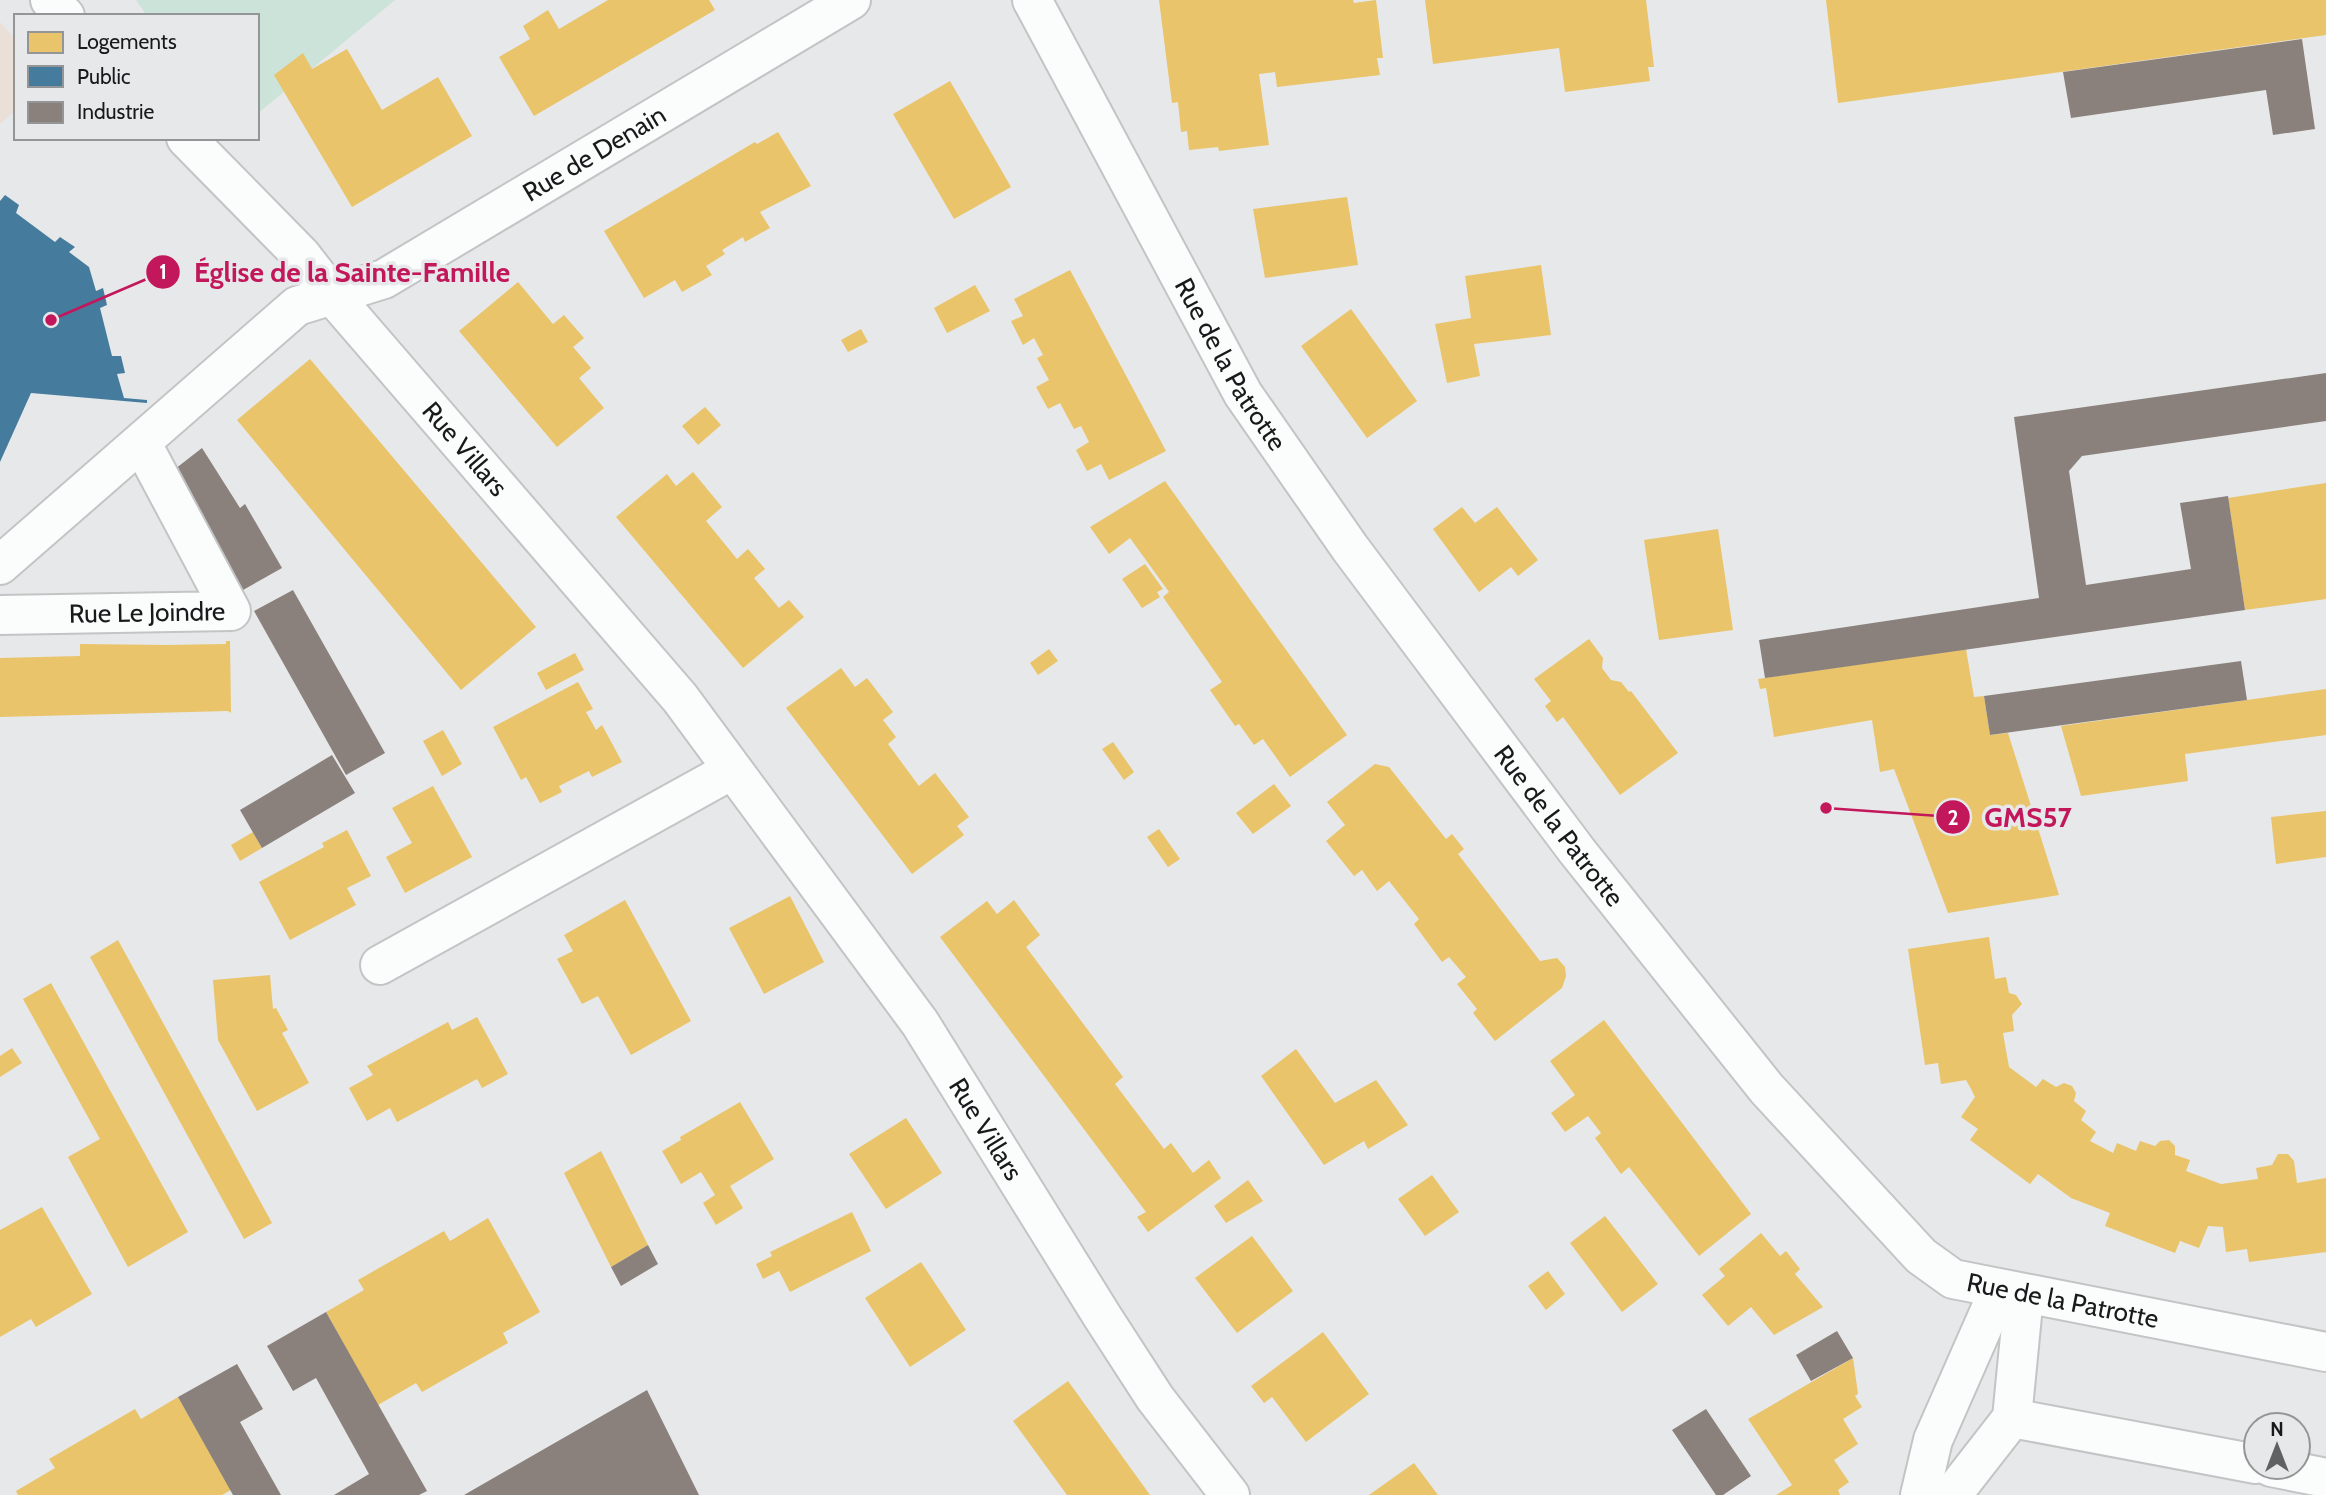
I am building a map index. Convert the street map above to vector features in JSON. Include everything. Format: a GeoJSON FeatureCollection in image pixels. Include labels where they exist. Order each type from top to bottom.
{"type":"FeatureCollection","features":[{"type":"Feature","properties":{"kind":"street"},"geometry":{"type":"LineString","coordinates":[[50,0],[63,14]]}},
{"type":"Feature","properties":{"kind":"street","name":"Rue de Denain"},"geometry":{"type":"LineString","coordinates":[[333,296],[384,279],[851,0]]}},
{"type":"Feature","properties":{"kind":"street","name":"Rue de la Patrotte"},"geometry":{"type":"LineString","coordinates":[[1032,0],[1242,394],[1350,548],[1536,797],[1766,1088],[1921,1256],[1953,1279],[2012,1293],[2120,1310],[2326,1352]]}},
{"type":"Feature","properties":{"kind":"street","name":"Rue Villars"},"geometry":{"type":"LineString","coordinates":[[188,140],[301,255],[333,296],[680,698],[920,1023],[1132,1363],[1230,1495]]}},
{"type":"Feature","properties":{"kind":"street"},"geometry":{"type":"LineString","coordinates":[[0,565],[142,444],[297,306],[333,296]]}},
{"type":"Feature","properties":{"kind":"street","name":"Rue Le Joindre"},"geometry":{"type":"LineString","coordinates":[[0,615],[231,611],[142,444]]}},
{"type":"Feature","properties":{"kind":"street"},"geometry":{"type":"LineString","coordinates":[[380,965],[732,770]]}},
{"type":"Feature","properties":{"kind":"street"},"geometry":{"type":"LineString","coordinates":[[1952,1495],[2012,1418],[2012,1293]]}},
{"type":"Feature","properties":{"kind":"street"},"geometry":{"type":"LineString","coordinates":[[1920,1495],[1933,1440],[2012,1293]]}},
{"type":"Feature","properties":{"kind":"street"},"geometry":{"type":"LineString","coordinates":[[2012,1418],[2242,1461]]}},
{"type":"Feature","properties":{"kind":"shaded area"},"geometry":{"type":"Polygon","coordinates":[[[0,22],[14,38],[14,112],[0,124],[0,22]]]}},
{"type":"Feature","properties":{"kind":"green space"},"geometry":{"type":"Polygon","coordinates":[[[136,0],[395,0],[259,112],[259,14],[146,14],[136,0]]]}},
{"type":"Feature","properties":{"kind":"building: Logements"},"geometry":{"type":"Polygon","coordinates":[[[608,0],[709,0],[715,10],[534,116],[499,57],[530,39],[523,26],[548,10],[559,29],[608,0]]]}},
{"type":"Feature","properties":{"kind":"building: Logements"},"geometry":{"type":"Polygon","coordinates":[[[1159,0],[1353,0],[1354,3],[1376,0],[1383,58],[1377,58],[1380,75],[1277,87],[1275,72],[1259,74],[1269,145],[1219,151],[1218,147],[1189,150],[1187,131],[1181,132],[1178,102],[1172,103],[1159,0]]]}},
{"type":"Feature","properties":{"kind":"building: Logements"},"geometry":{"type":"Polygon","coordinates":[[[1425,0],[1646,0],[1654,67],[1648,67],[1650,81],[1565,92],[1559,48],[1433,64],[1425,0]]]}},
{"type":"Feature","properties":{"kind":"building: Logements"},"geometry":{"type":"Polygon","coordinates":[[[1826,0],[2326,0],[2326,35],[1838,103],[1826,0]]]}},
{"type":"Feature","properties":{"kind":"building: Logements"},"geometry":{"type":"Polygon","coordinates":[[[347,49],[382,110],[438,77],[472,136],[352,207],[274,75],[303,53],[312,69],[347,49]]]}},
{"type":"Feature","properties":{"kind":"building: Logements"},"geometry":{"type":"Polygon","coordinates":[[[950,81],[1011,187],[954,219],[893,114],[950,81]]]}},
{"type":"Feature","properties":{"kind":"building: Logements"},"geometry":{"type":"Polygon","coordinates":[[[778,132],[811,186],[760,212],[770,228],[745,242],[743,237],[722,250],[725,254],[706,266],[712,275],[682,292],[675,280],[644,298],[604,231],[755,142],[757,144],[778,132]]]}},
{"type":"Feature","properties":{"kind":"building: Logements"},"geometry":{"type":"Polygon","coordinates":[[[1347,197],[1358,265],[1265,278],[1253,209],[1347,197]]]}},
{"type":"Feature","properties":{"kind":"building: Logements"},"geometry":{"type":"Polygon","coordinates":[[[1541,265],[1551,335],[1474,344],[1480,376],[1447,383],[1435,324],[1471,318],[1465,276],[1541,265]]]}},
{"type":"Feature","properties":{"kind":"building: Logements"},"geometry":{"type":"Polygon","coordinates":[[[1070,270],[1166,451],[1109,480],[1101,464],[1087,471],[1076,450],[1089,442],[1081,426],[1074,429],[1060,403],[1048,409],[1036,387],[1049,380],[1037,358],[1043,355],[1034,338],[1023,345],[1011,321],[1023,316],[1014,299],[1070,270]]]}},
{"type":"Feature","properties":{"kind":"building: Logements"},"geometry":{"type":"Polygon","coordinates":[[[518,282],[553,324],[564,315],[584,338],[573,347],[591,368],[579,378],[604,408],[557,447],[459,331],[518,282]]]}},
{"type":"Feature","properties":{"kind":"building: Logements"},"geometry":{"type":"Polygon","coordinates":[[[975,285],[990,311],[947,333],[934,308],[975,285]]]}},
{"type":"Feature","properties":{"kind":"building: Logements"},"geometry":{"type":"Polygon","coordinates":[[[1351,309],[1417,401],[1367,438],[1301,346],[1351,309]]]}},
{"type":"Feature","properties":{"kind":"building: Logements"},"geometry":{"type":"Polygon","coordinates":[[[861,329],[868,342],[848,352],[841,340],[861,329]]]}},
{"type":"Feature","properties":{"kind":"building: Logements"},"geometry":{"type":"Polygon","coordinates":[[[310,359],[536,627],[461,690],[237,420],[310,359]]]}},
{"type":"Feature","properties":{"kind":"building: Logements"},"geometry":{"type":"Polygon","coordinates":[[[705,407],[721,425],[698,445],[682,426],[705,407]]]}},
{"type":"Feature","properties":{"kind":"building: Logements"},"geometry":{"type":"Polygon","coordinates":[[[693,472],[722,507],[706,521],[737,559],[748,549],[765,569],[754,578],[779,608],[789,600],[804,617],[743,668],[616,517],[667,474],[676,486],[693,472]]]}},
{"type":"Feature","properties":{"kind":"building: Logements"},"geometry":{"type":"Polygon","coordinates":[[[1165,481],[1347,735],[1290,777],[1263,739],[1254,745],[1239,724],[1235,726],[1210,690],[1222,682],[1163,597],[1169,592],[1130,538],[1109,554],[1090,527],[1165,481]]]}},
{"type":"Feature","properties":{"kind":"building: Logements"},"geometry":{"type":"Polygon","coordinates":[[[2326,483],[2326,599],[2245,610],[2228,498],[2326,483]]]}},
{"type":"Feature","properties":{"kind":"building: Logements"},"geometry":{"type":"Polygon","coordinates":[[[1462,507],[1475,523],[1497,507],[1538,560],[1518,576],[1511,567],[1479,592],[1433,529],[1462,507]]]}},
{"type":"Feature","properties":{"kind":"building: Logements"},"geometry":{"type":"Polygon","coordinates":[[[1718,529],[1733,630],[1659,640],[1644,540],[1718,529]]]}},
{"type":"Feature","properties":{"kind":"building: Logements"},"geometry":{"type":"Polygon","coordinates":[[[1145,564],[1163,589],[1157,592],[1160,597],[1142,608],[1122,579],[1145,564]]]}},
{"type":"Feature","properties":{"kind":"building: Logements"},"geometry":{"type":"Polygon","coordinates":[[[1589,639],[1603,658],[1602,668],[1611,680],[1621,682],[1631,691],[1678,753],[1620,795],[1563,717],[1557,722],[1545,706],[1551,701],[1534,679],[1589,639]]]}},
{"type":"Feature","properties":{"kind":"building: Logements"},"geometry":{"type":"Polygon","coordinates":[[[226,641],[230,641],[231,713],[0,717],[0,658],[80,656],[80,644],[226,644],[226,641]]]}},
{"type":"Feature","properties":{"kind":"building: Logements"},"geometry":{"type":"Polygon","coordinates":[[[1049,649],[1058,661],[1038,675],[1030,663],[1049,649]]]}},
{"type":"Feature","properties":{"kind":"building: Logements"},"geometry":{"type":"Polygon","coordinates":[[[1966,649],[1974,697],[1984,696],[1990,735],[2008,733],[2059,895],[1948,913],[1894,769],[1880,772],[1872,720],[1774,737],[1766,688],[1760,689],[1758,679],[1966,649]]]}},
{"type":"Feature","properties":{"kind":"building: Logements"},"geometry":{"type":"Polygon","coordinates":[[[575,653],[584,670],[546,690],[537,673],[575,653]]]}},
{"type":"Feature","properties":{"kind":"building: Logements"},"geometry":{"type":"Polygon","coordinates":[[[841,668],[855,687],[867,678],[893,712],[883,720],[896,737],[888,744],[919,786],[935,773],[969,817],[957,826],[964,835],[912,874],[786,708],[841,668]]]}},
{"type":"Feature","properties":{"kind":"building: Logements"},"geometry":{"type":"Polygon","coordinates":[[[578,682],[593,709],[586,712],[596,730],[602,725],[622,762],[592,777],[589,771],[559,786],[562,792],[540,803],[526,777],[521,780],[493,727],[578,682]]]}},
{"type":"Feature","properties":{"kind":"building: Logements"},"geometry":{"type":"Polygon","coordinates":[[[2326,689],[2326,735],[2185,754],[2188,781],[2081,796],[2061,726],[2326,689]]]}},
{"type":"Feature","properties":{"kind":"building: Logements"},"geometry":{"type":"Polygon","coordinates":[[[443,730],[462,764],[442,776],[423,741],[443,730]]]}},
{"type":"Feature","properties":{"kind":"building: Logements"},"geometry":{"type":"Polygon","coordinates":[[[1113,742],[1134,772],[1124,780],[1102,749],[1113,742]]]}},
{"type":"Feature","properties":{"kind":"building: Logements"},"geometry":{"type":"Polygon","coordinates":[[[1375,764],[1389,767],[1446,839],[1452,834],[1464,849],[1458,854],[1540,961],[1557,958],[1565,967],[1566,976],[1562,988],[1495,1041],[1473,1013],[1477,1009],[1457,984],[1466,977],[1449,957],[1442,962],[1414,924],[1419,919],[1389,881],[1377,891],[1362,870],[1354,876],[1326,841],[1345,825],[1327,802],[1375,764]]]}},
{"type":"Feature","properties":{"kind":"building: Logements"},"geometry":{"type":"Polygon","coordinates":[[[1274,784],[1291,806],[1253,834],[1236,813],[1274,784]]]}},
{"type":"Feature","properties":{"kind":"building: Logements"},"geometry":{"type":"Polygon","coordinates":[[[433,786],[472,857],[405,893],[386,857],[412,843],[392,808],[433,786]]]}},
{"type":"Feature","properties":{"kind":"building: Logements"},"geometry":{"type":"Polygon","coordinates":[[[2326,811],[2326,857],[2276,864],[2271,817],[2326,811]]]}},
{"type":"Feature","properties":{"kind":"building: Logements"},"geometry":{"type":"Polygon","coordinates":[[[1159,829],[1180,859],[1168,867],[1147,837],[1159,829]]]}},
{"type":"Feature","properties":{"kind":"building: Logements"},"geometry":{"type":"Polygon","coordinates":[[[347,830],[371,876],[347,888],[356,905],[290,940],[259,882],[324,847],[322,843],[347,830]]]}},
{"type":"Feature","properties":{"kind":"building: Logements"},"geometry":{"type":"Polygon","coordinates":[[[253,832],[262,848],[240,861],[231,845],[253,832]]]}},
{"type":"Feature","properties":{"kind":"building: Logements"},"geometry":{"type":"Polygon","coordinates":[[[790,896],[824,962],[764,994],[729,928],[790,896]]]}},
{"type":"Feature","properties":{"kind":"building: Logements"},"geometry":{"type":"Polygon","coordinates":[[[625,900],[691,1021],[631,1055],[598,996],[582,1004],[557,959],[573,951],[564,935],[625,900]]]}},
{"type":"Feature","properties":{"kind":"building: Logements"},"geometry":{"type":"Polygon","coordinates":[[[1014,900],[1040,935],[1026,947],[1123,1077],[1115,1084],[1164,1149],[1171,1143],[1193,1173],[1209,1160],[1221,1178],[1148,1232],[1137,1217],[1146,1212],[940,937],[987,901],[997,914],[1014,900]]]}},
{"type":"Feature","properties":{"kind":"building: Logements"},"geometry":{"type":"Polygon","coordinates":[[[1989,937],[1995,979],[2006,977],[2009,993],[2016,995],[2022,1004],[2012,1015],[2014,1031],[2003,1033],[2009,1067],[2036,1087],[2043,1079],[2056,1087],[2064,1083],[2072,1086],[2076,1093],[2074,1101],[2086,1111],[2081,1120],[2096,1132],[2090,1141],[2113,1153],[2117,1143],[2136,1151],[2140,1141],[2155,1146],[2160,1141],[2169,1140],[2175,1146],[2175,1155],[2190,1160],[2186,1171],[2221,1184],[2258,1179],[2256,1168],[2272,1165],[2278,1154],[2288,1154],[2294,1161],[2297,1183],[2326,1178],[2326,1252],[2249,1262],[2247,1249],[2226,1252],[2223,1227],[2208,1226],[2199,1248],[2180,1241],[2175,1253],[2105,1226],[2110,1213],[2071,1198],[2038,1174],[2030,1184],[1970,1140],[1978,1129],[1961,1117],[1975,1097],[1966,1080],[1941,1084],[1938,1063],[1925,1065],[1908,949],[1989,937]]]}},
{"type":"Feature","properties":{"kind":"building: Logements"},"geometry":{"type":"Polygon","coordinates":[[[118,940],[272,1223],[244,1239],[90,957],[118,940]]]}},
{"type":"Feature","properties":{"kind":"building: Logements"},"geometry":{"type":"Polygon","coordinates":[[[270,975],[273,1009],[276,1008],[288,1030],[282,1033],[309,1083],[257,1111],[218,1040],[213,980],[270,975]]]}},
{"type":"Feature","properties":{"kind":"building: Logements"},"geometry":{"type":"Polygon","coordinates":[[[51,983],[188,1232],[128,1267],[68,1157],[100,1139],[23,999],[51,983]]]}},
{"type":"Feature","properties":{"kind":"building: Logements"},"geometry":{"type":"Polygon","coordinates":[[[477,1017],[508,1074],[482,1088],[477,1079],[397,1122],[390,1108],[367,1121],[349,1088],[373,1075],[367,1066],[448,1022],[452,1030],[477,1017]]]}},
{"type":"Feature","properties":{"kind":"building: Logements"},"geometry":{"type":"Polygon","coordinates":[[[1604,1020],[1751,1214],[1699,1256],[1629,1167],[1621,1174],[1595,1138],[1601,1133],[1588,1116],[1565,1132],[1551,1113],[1575,1095],[1550,1061],[1604,1020]]]}},
{"type":"Feature","properties":{"kind":"building: Logements"},"geometry":{"type":"Polygon","coordinates":[[[12,1048],[22,1063],[0,1077],[0,1056],[12,1048]]]}},
{"type":"Feature","properties":{"kind":"building: Logements"},"geometry":{"type":"Polygon","coordinates":[[[1296,1049],[1335,1103],[1376,1080],[1408,1125],[1368,1149],[1364,1141],[1324,1165],[1261,1076],[1296,1049]]]}},
{"type":"Feature","properties":{"kind":"building: Logements"},"geometry":{"type":"Polygon","coordinates":[[[740,1102],[774,1159],[730,1186],[743,1208],[716,1225],[703,1203],[715,1195],[701,1172],[681,1184],[662,1151],[681,1140],[680,1137],[740,1102]]]}},
{"type":"Feature","properties":{"kind":"building: Logements"},"geometry":{"type":"Polygon","coordinates":[[[906,1118],[942,1173],[886,1209],[849,1154],[906,1118]]]}},
{"type":"Feature","properties":{"kind":"building: Logements"},"geometry":{"type":"Polygon","coordinates":[[[601,1151],[648,1245],[611,1267],[564,1173],[601,1151]]]}},
{"type":"Feature","properties":{"kind":"building: Logements"},"geometry":{"type":"Polygon","coordinates":[[[1432,1175],[1459,1212],[1425,1236],[1398,1199],[1432,1175]]]}},
{"type":"Feature","properties":{"kind":"building: Logements"},"geometry":{"type":"Polygon","coordinates":[[[1248,1180],[1263,1201],[1226,1223],[1214,1206],[1248,1180]]]}},
{"type":"Feature","properties":{"kind":"building: Logements"},"geometry":{"type":"Polygon","coordinates":[[[42,1207],[92,1294],[36,1327],[31,1319],[0,1337],[0,1230],[42,1207]]]}},
{"type":"Feature","properties":{"kind":"building: Logements"},"geometry":{"type":"Polygon","coordinates":[[[852,1212],[871,1251],[790,1292],[779,1271],[763,1279],[756,1264],[772,1256],[770,1252],[852,1212]]]}},
{"type":"Feature","properties":{"kind":"building: Logements"},"geometry":{"type":"Polygon","coordinates":[[[1605,1216],[1658,1284],[1622,1312],[1570,1243],[1605,1216]]]}},
{"type":"Feature","properties":{"kind":"building: Logements"},"geometry":{"type":"Polygon","coordinates":[[[488,1218],[540,1312],[503,1333],[508,1343],[422,1392],[416,1383],[378,1405],[326,1312],[364,1290],[358,1280],[444,1231],[450,1241],[488,1218]]]}},
{"type":"Feature","properties":{"kind":"building: Logements"},"geometry":{"type":"Polygon","coordinates":[[[1761,1233],[1780,1256],[1786,1251],[1800,1269],[1795,1274],[1823,1307],[1774,1335],[1751,1307],[1728,1326],[1702,1295],[1725,1276],[1719,1269],[1761,1233]]]}},
{"type":"Feature","properties":{"kind":"building: Logements"},"geometry":{"type":"Polygon","coordinates":[[[1252,1236],[1293,1291],[1237,1333],[1195,1278],[1252,1236]]]}},
{"type":"Feature","properties":{"kind":"building: Logements"},"geometry":{"type":"Polygon","coordinates":[[[921,1262],[966,1330],[910,1367],[865,1298],[921,1262]]]}},
{"type":"Feature","properties":{"kind":"building: Logements"},"geometry":{"type":"Polygon","coordinates":[[[1548,1271],[1565,1294],[1546,1310],[1528,1286],[1548,1271]]]}},
{"type":"Feature","properties":{"kind":"building: Logements"},"geometry":{"type":"Polygon","coordinates":[[[1323,1332],[1369,1394],[1306,1442],[1272,1397],[1264,1403],[1251,1386],[1323,1332]]]}},
{"type":"Feature","properties":{"kind":"building: Logements"},"geometry":{"type":"Polygon","coordinates":[[[1853,1358],[1858,1394],[1855,1396],[1862,1407],[1843,1419],[1858,1444],[1834,1460],[1849,1482],[1838,1490],[1840,1495],[1776,1495],[1792,1485],[1748,1419],[1853,1358]]]}},
{"type":"Feature","properties":{"kind":"building: Logements"},"geometry":{"type":"Polygon","coordinates":[[[1068,1381],[1150,1495],[1067,1495],[1013,1421],[1068,1381]]]}},
{"type":"Feature","properties":{"kind":"building: Logements"},"geometry":{"type":"Polygon","coordinates":[[[178,1397],[231,1490],[222,1495],[18,1495],[16,1491],[55,1468],[49,1459],[135,1409],[141,1419],[178,1397]]]}},
{"type":"Feature","properties":{"kind":"building: Logements"},"geometry":{"type":"Polygon","coordinates":[[[1414,1463],[1438,1495],[1369,1495],[1414,1463]]]}},
{"type":"Feature","properties":{"kind":"building: Public"},"geometry":{"type":"Polygon","coordinates":[[[5,195],[19,205],[16,213],[55,242],[60,237],[75,247],[69,252],[89,267],[96,291],[103,288],[107,305],[100,308],[112,356],[121,356],[125,373],[117,374],[124,398],[147,400],[147,403],[31,393],[0,462],[0,201],[5,195]]]}},
{"type":"Feature","properties":{"kind":"building: Industrie"},"geometry":{"type":"Polygon","coordinates":[[[2302,39],[2315,129],[2273,135],[2266,90],[2071,118],[2063,72],[2302,39]]]}},
{"type":"Feature","properties":{"kind":"building: Industrie"},"geometry":{"type":"Polygon","coordinates":[[[2326,373],[2326,421],[2082,456],[2069,471],[2086,585],[2191,569],[2180,503],[2228,496],[2245,610],[1765,678],[1759,640],[2039,598],[2014,417],[2326,373]]]}},
{"type":"Feature","properties":{"kind":"building: Industrie"},"geometry":{"type":"Polygon","coordinates":[[[202,448],[240,508],[245,504],[282,568],[243,590],[175,469],[202,448]]]}},
{"type":"Feature","properties":{"kind":"building: Industrie"},"geometry":{"type":"Polygon","coordinates":[[[293,590],[385,753],[346,775],[254,611],[293,590]]]}},
{"type":"Feature","properties":{"kind":"building: Industrie"},"geometry":{"type":"Polygon","coordinates":[[[2241,661],[2247,700],[1990,735],[1984,696],[2241,661]]]}},
{"type":"Feature","properties":{"kind":"building: Industrie"},"geometry":{"type":"Polygon","coordinates":[[[332,755],[355,793],[262,848],[240,810],[332,755]]]}},
{"type":"Feature","properties":{"kind":"building: Industrie"},"geometry":{"type":"Polygon","coordinates":[[[648,1245],[658,1264],[621,1286],[611,1267],[648,1245]]]}},
{"type":"Feature","properties":{"kind":"building: Industrie"},"geometry":{"type":"Polygon","coordinates":[[[326,1312],[427,1491],[419,1495],[334,1495],[369,1474],[316,1378],[293,1391],[267,1346],[326,1312]]]}},
{"type":"Feature","properties":{"kind":"building: Industrie"},"geometry":{"type":"Polygon","coordinates":[[[1837,1331],[1853,1358],[1811,1381],[1796,1355],[1837,1331]]]}},
{"type":"Feature","properties":{"kind":"building: Industrie"},"geometry":{"type":"Polygon","coordinates":[[[237,1364],[263,1409],[240,1422],[281,1495],[233,1495],[178,1397],[237,1364]]]}},
{"type":"Feature","properties":{"kind":"building: Industrie"},"geometry":{"type":"Polygon","coordinates":[[[647,1390],[699,1495],[464,1495],[647,1390]]]}},
{"type":"Feature","properties":{"kind":"building: Industrie"},"geometry":{"type":"Polygon","coordinates":[[[1706,1409],[1751,1476],[1723,1495],[1716,1495],[1672,1430],[1706,1409]]]}},
{"type":"Feature","properties":{"kind":"place","name":"Église de la Sainte-Famille"},"geometry":{"type":"Point","coordinates":[51,320]}},
{"type":"Feature","properties":{"kind":"place","name":"GMS57"},"geometry":{"type":"Point","coordinates":[1826,808]}}]}
